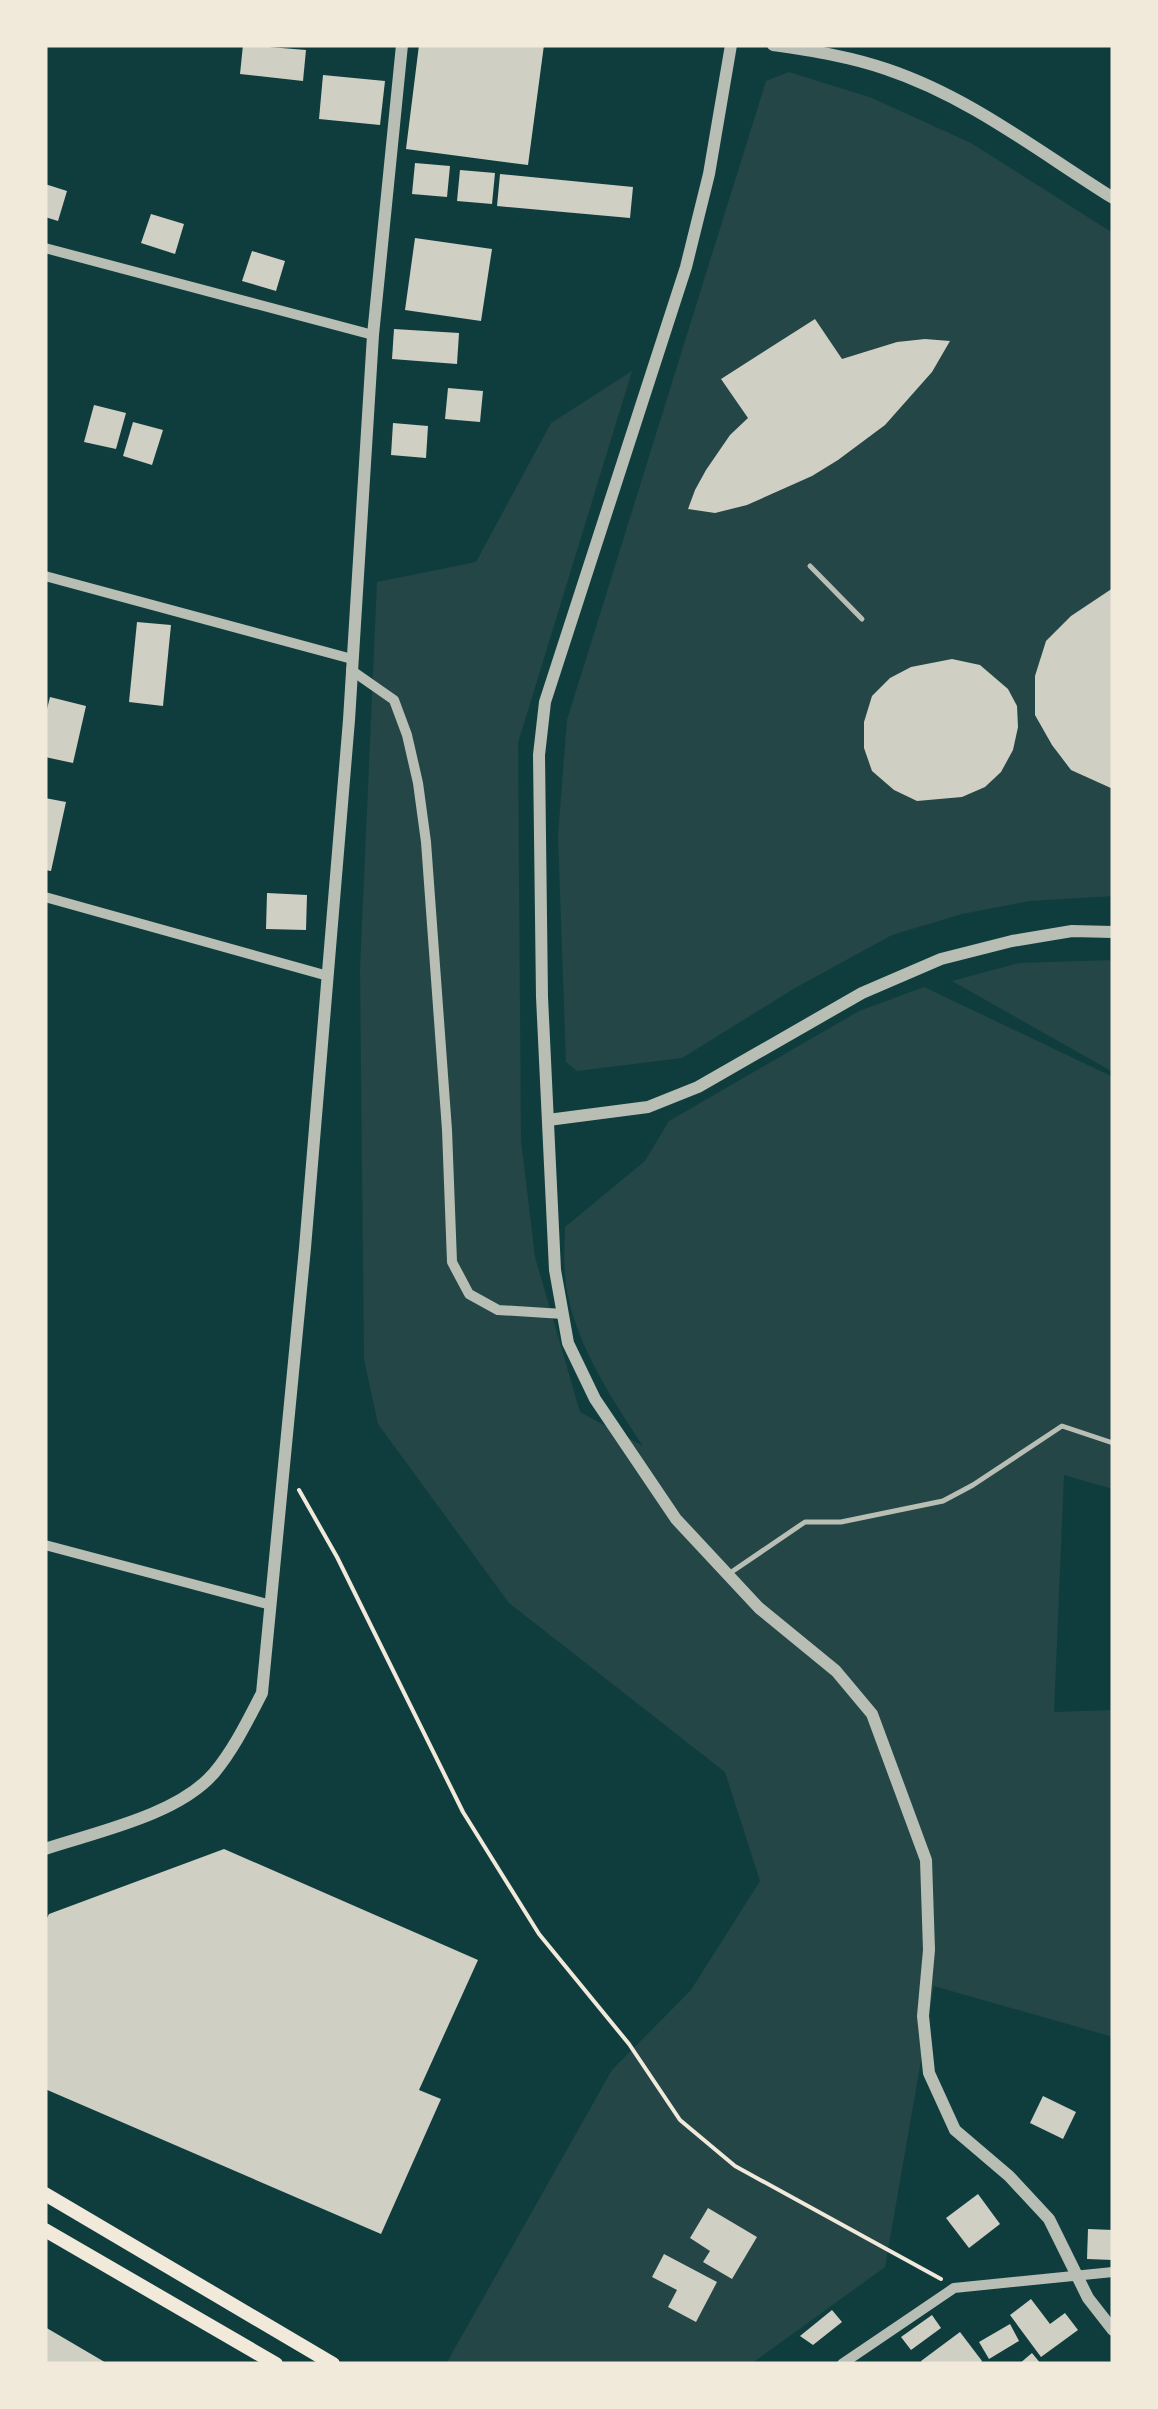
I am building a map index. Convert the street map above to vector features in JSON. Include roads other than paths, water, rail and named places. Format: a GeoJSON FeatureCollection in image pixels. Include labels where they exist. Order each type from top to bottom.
{"type":"FeatureCollection","features":[{"type":"Feature","properties":{"kind":"main road"},"geometry":{"type":"LineString","coordinates":[[45,2194],[333,2364]]}},
{"type":"Feature","properties":{"kind":"main road"},"geometry":{"type":"LineString","coordinates":[[45,2230],[276,2364]]}},
{"type":"Feature","properties":{"kind":"street"},"geometry":{"type":"LineString","coordinates":[[45,1849],[168,1806],[212,1776],[262,1693],[328,976],[374,335],[402,45]]}},
{"type":"Feature","properties":{"kind":"street"},"geometry":{"type":"LineString","coordinates":[[731,45],[709,174],[686,267],[546,702],[539,755],[539,828],[542,998],[555,1270],[568,1343],[595,1399],[676,1519],[759,1608],[836,1671],[872,1714],[926,1860],[929,1950],[922,2016],[929,2073],[955,2130],[1009,2176],[1049,2219],[1088,2298],[1113,2330]]}},
{"type":"Feature","properties":{"kind":"street"},"geometry":{"type":"LineString","coordinates":[[773,45],[855,60],[918,81],[1022,137],[1113,198]]}},
{"type":"Feature","properties":{"kind":"street"},"geometry":{"type":"LineString","coordinates":[[45,248],[374,335]]}},
{"type":"Feature","properties":{"kind":"street"},"geometry":{"type":"LineString","coordinates":[[45,576],[352,664],[394,700],[418,782],[426,842],[448,1130],[452,1262],[468,1294],[498,1310],[563,1314]]}},
{"type":"Feature","properties":{"kind":"street"},"geometry":{"type":"LineString","coordinates":[[45,897],[328,976]]}},
{"type":"Feature","properties":{"kind":"street"},"geometry":{"type":"LineString","coordinates":[[548,1120],[648,1107],[698,1087],[862,992],[942,959],[1072,931],[1113,932]]}},
{"type":"Feature","properties":{"kind":"street"},"geometry":{"type":"LineString","coordinates":[[45,1545],[270,1605]]}},
{"type":"Feature","properties":{"kind":"street"},"geometry":{"type":"LineString","coordinates":[[842,2364],[954,2288],[1113,2272]]}},
{"type":"Feature","properties":{"kind":"lane"},"geometry":{"type":"LineString","coordinates":[[810,566],[862,619]]}},
{"type":"Feature","properties":{"kind":"lane"},"geometry":{"type":"LineString","coordinates":[[728,1575],[805,1522],[841,1522],[943,1500],[972,1486],[1062,1426],[1113,1444]]}}]}
